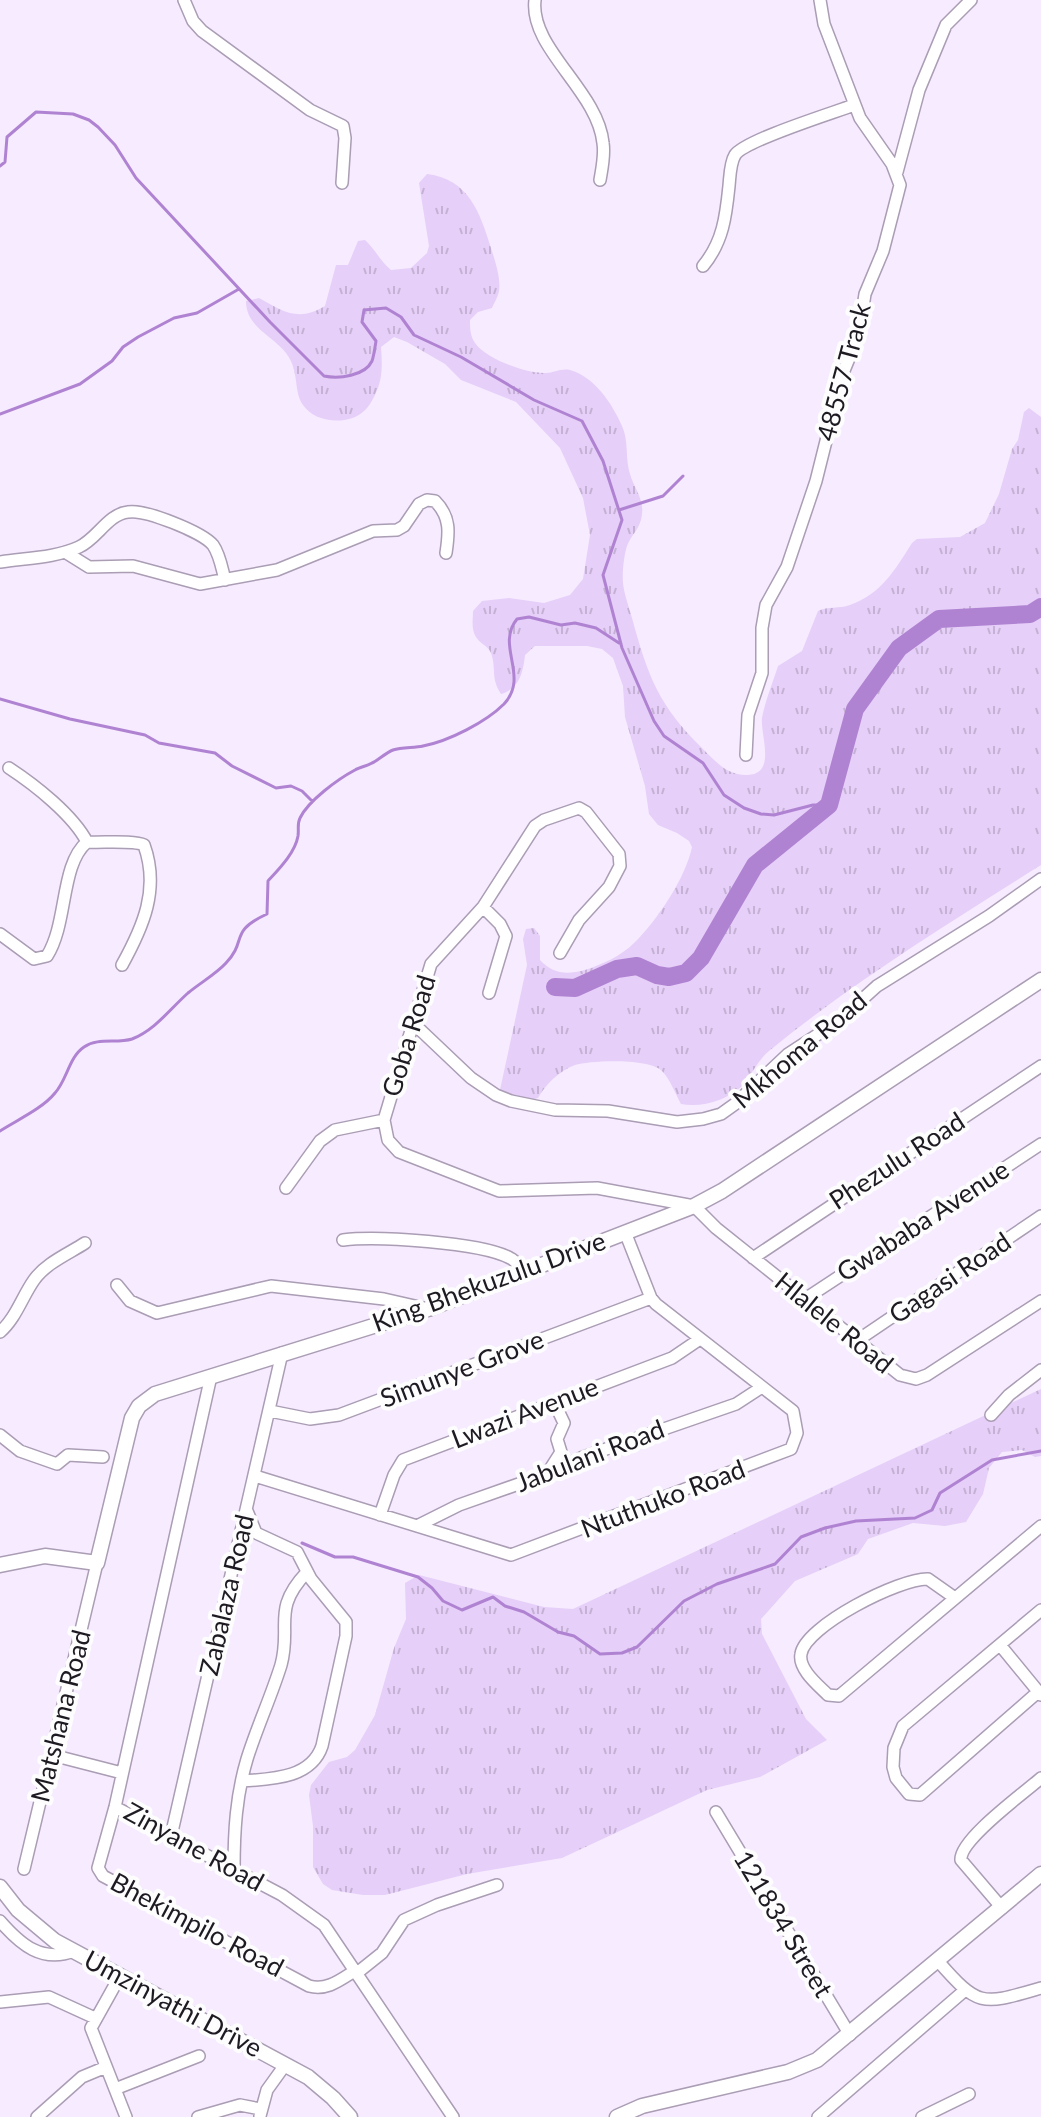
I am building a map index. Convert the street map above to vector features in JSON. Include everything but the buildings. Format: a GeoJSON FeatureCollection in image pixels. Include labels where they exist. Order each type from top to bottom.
{"type":"FeatureCollection","features":[{"type":"Feature","properties":{"kind":"street"},"geometry":{"type":"LineString","coordinates":[[184,0],[193,21],[202,31],[310,110],[343,126],[342,183]]}},
{"type":"Feature","properties":{"kind":"street"},"geometry":{"type":"LineString","coordinates":[[535,0],[535,13],[552,52],[582,92],[599,127],[604,144],[600,180]]}},
{"type":"Feature","properties":{"kind":"street"},"geometry":{"type":"LineString","coordinates":[[820,0],[824,24],[854,105],[867,131],[897,172]]}},
{"type":"Feature","properties":{"kind":"street","name":"48557 Track"},"geometry":{"type":"LineString","coordinates":[[746,755],[748,715],[762,667],[762,628],[766,605],[787,567],[816,481],[843,373],[859,334],[865,294],[883,251],[899,190],[897,172],[919,90],[946,25],[971,0]]}},
{"type":"Feature","properties":{"kind":"street"},"geometry":{"type":"LineString","coordinates":[[703,266],[713,255],[722,235],[732,165],[737,153],[772,136],[854,105]]}},
{"type":"Feature","properties":{"kind":"street"},"geometry":{"type":"LineString","coordinates":[[65,552],[89,567],[133,566],[196,584],[225,580],[291,566],[373,531],[400,529],[419,504],[427,500],[435,501],[449,523],[446,553]]}},
{"type":"Feature","properties":{"kind":"street"},"geometry":{"type":"LineString","coordinates":[[0,562],[65,552],[93,538],[106,524],[130,511],[147,514],[199,534],[212,544],[225,580]]}},
{"type":"Feature","properties":{"kind":"street"},"geometry":{"type":"LineString","coordinates":[[9,768],[27,780],[68,818],[87,842]]}},
{"type":"Feature","properties":{"kind":"street","name":"Goba Road"},"geometry":{"type":"LineString","coordinates":[[560,953],[579,920],[609,887],[620,864],[619,854],[584,810],[573,809],[535,826],[483,907],[431,964],[384,1120],[388,1140],[403,1154],[487,1188],[506,1192],[597,1188],[694,1206]]}},
{"type":"Feature","properties":{"kind":"street"},"geometry":{"type":"LineString","coordinates":[[0,934],[34,959],[47,956],[63,915],[72,864],[80,848],[87,842],[136,842],[144,845],[147,854],[151,880],[149,905],[122,965]]}},
{"type":"Feature","properties":{"kind":"street","name":"Mkhoma Road"},"geometry":{"type":"LineString","coordinates":[[413,1023],[471,1078],[511,1101],[555,1110],[608,1111],[677,1122],[703,1119],[721,1114],[735,1104],[788,1054],[837,1022],[877,986],[989,916],[1041,879]]}},
{"type":"Feature","properties":{"kind":"street"},"geometry":{"type":"LineString","coordinates":[[483,907],[500,924],[506,936],[489,993]]}},
{"type":"Feature","properties":{"kind":"street","name":"King Bhekuzulu Drive"},"geometry":{"type":"LineString","coordinates":[[97,1563],[136,1411],[155,1394],[428,1309],[694,1206],[734,1184],[1041,980]]}},
{"type":"Feature","properties":{"kind":"street","name":"Phezulu Road"},"geometry":{"type":"LineString","coordinates":[[753,1258],[1041,1066]]}},
{"type":"Feature","properties":{"kind":"street"},"geometry":{"type":"LineString","coordinates":[[286,1188],[320,1141],[335,1130],[384,1120]]}},
{"type":"Feature","properties":{"kind":"street","name":"Gwababa Avenue"},"geometry":{"type":"LineString","coordinates":[[805,1299],[1041,1144]]}},
{"type":"Feature","properties":{"kind":"street","name":"Hlalele Road"},"geometry":{"type":"LineString","coordinates":[[694,1206],[716,1228],[900,1375],[920,1378],[1041,1301]]}},
{"type":"Feature","properties":{"kind":"street","name":"Gagasi Road"},"geometry":{"type":"LineString","coordinates":[[858,1340],[1041,1216]]}},
{"type":"Feature","properties":{"kind":"street","name":"Ntuthuko Road"},"geometry":{"type":"LineString","coordinates":[[255,1476],[496,1552],[516,1555],[788,1451],[796,1441],[795,1414],[651,1298],[625,1232]]}},
{"type":"Feature","properties":{"kind":"street"},"geometry":{"type":"LineString","coordinates":[[343,1240],[368,1237],[457,1245],[508,1257],[523,1271]]}},
{"type":"Feature","properties":{"kind":"street"},"geometry":{"type":"LineString","coordinates":[[0,1332],[11,1321],[33,1280],[43,1269],[85,1243]]}},
{"type":"Feature","properties":{"kind":"street"},"geometry":{"type":"LineString","coordinates":[[117,1285],[130,1301],[157,1313],[271,1286],[384,1299],[428,1309]]}},
{"type":"Feature","properties":{"kind":"street","name":"Simunye Grove"},"geometry":{"type":"LineString","coordinates":[[270,1411],[310,1419],[339,1415],[651,1298]]}},
{"type":"Feature","properties":{"kind":"street","name":"Lwazi Avenue"},"geometry":{"type":"LineString","coordinates":[[380,1515],[394,1475],[403,1460],[672,1358],[700,1339]]}},
{"type":"Feature","properties":{"kind":"street","name":"Zabalaza Road"},"geometry":{"type":"LineString","coordinates":[[171,1836],[282,1353]]}},
{"type":"Feature","properties":{"kind":"street"},"geometry":{"type":"LineString","coordinates":[[991,1415],[1016,1389],[1041,1370]]}},
{"type":"Feature","properties":{"kind":"street","name":"Zinyane Road"},"geometry":{"type":"LineString","coordinates":[[211,1376],[115,1807],[282,1895],[315,1918],[330,1933],[453,2117]]}},
{"type":"Feature","properties":{"kind":"street","name":"Jabulani Road"},"geometry":{"type":"LineString","coordinates":[[417,1526],[459,1505],[547,1474],[597,1452],[736,1404],[762,1387]]}},
{"type":"Feature","properties":{"kind":"street"},"geometry":{"type":"LineString","coordinates":[[547,1474],[561,1452],[557,1439],[564,1423],[554,1402]]}},
{"type":"Feature","properties":{"kind":"street"},"geometry":{"type":"LineString","coordinates":[[0,1435],[20,1451],[57,1464],[68,1455],[103,1457]]}},
{"type":"Feature","properties":{"kind":"street"},"geometry":{"type":"LineString","coordinates":[[242,1781],[288,1775],[308,1766],[320,1751],[346,1640],[346,1622],[307,1572],[297,1552],[256,1533],[247,1511]]}},
{"type":"Feature","properties":{"kind":"street"},"geometry":{"type":"LineString","coordinates":[[955,1598],[931,1580],[907,1581],[860,1602],[808,1641],[801,1653],[804,1667],[828,1695],[835,1697],[842,1694],[1041,1526]]}},
{"type":"Feature","properties":{"kind":"street"},"geometry":{"type":"LineString","coordinates":[[0,1565],[45,1556],[97,1563]]}},
{"type":"Feature","properties":{"kind":"street","name":"Matshana Road"},"geometry":{"type":"LineString","coordinates":[[24,1869],[97,1563]]}},
{"type":"Feature","properties":{"kind":"street"},"geometry":{"type":"LineString","coordinates":[[234,1870],[236,1812],[242,1781],[282,1660],[284,1608],[297,1583],[307,1572]]}},
{"type":"Feature","properties":{"kind":"street"},"geometry":{"type":"LineString","coordinates":[[1000,1645],[1040,1694],[920,1795],[909,1794],[896,1778],[893,1767],[894,1748],[902,1728],[1041,1610]]}},
{"type":"Feature","properties":{"kind":"street"},"geometry":{"type":"LineString","coordinates":[[52,1755],[122,1773]]}},
{"type":"Feature","properties":{"kind":"street"},"geometry":{"type":"LineString","coordinates":[[1002,1908],[961,1860],[961,1853],[969,1840],[1041,1778]]}},
{"type":"Feature","properties":{"kind":"street","name":"Bhekimpilo Road"},"geometry":{"type":"LineString","coordinates":[[115,1807],[98,1865],[103,1876],[314,1988],[327,1987],[356,1972]]}},
{"type":"Feature","properties":{"kind":"street","name":"121834 Street"},"geometry":{"type":"LineString","coordinates":[[716,1812],[850,2035]]}},
{"type":"Feature","properties":{"kind":"street"},"geometry":{"type":"LineString","coordinates":[[617,2117],[642,2106],[797,2069],[823,2057],[1041,1874]]}},
{"type":"Feature","properties":{"kind":"street"},"geometry":{"type":"LineString","coordinates":[[356,1972],[382,1953],[404,1920],[437,1905],[497,1885]]}},
{"type":"Feature","properties":{"kind":"street","name":"Umzinyathi Drive"},"geometry":{"type":"LineString","coordinates":[[0,1887],[18,1910],[38,1928],[74,1951],[285,2065],[322,2088],[350,2117]]}},
{"type":"Feature","properties":{"kind":"street"},"geometry":{"type":"LineString","coordinates":[[0,1921],[15,1938],[44,1954],[55,1957],[74,1951]]}},
{"type":"Feature","properties":{"kind":"street"},"geometry":{"type":"LineString","coordinates":[[938,1961],[964,1991],[983,2000],[996,2001],[1041,1988]]}},
{"type":"Feature","properties":{"kind":"street"},"geometry":{"type":"LineString","coordinates":[[120,1976],[95,2018],[92,2031],[126,2117]]}},
{"type":"Feature","properties":{"kind":"street"},"geometry":{"type":"LineString","coordinates":[[818,2117],[964,1991]]}},
{"type":"Feature","properties":{"kind":"street"},"geometry":{"type":"LineString","coordinates":[[0,2002],[49,1997],[95,2018]]}},
{"type":"Feature","properties":{"kind":"street"},"geometry":{"type":"LineString","coordinates":[[115,2089],[199,2056]]}},
{"type":"Feature","properties":{"kind":"street"},"geometry":{"type":"LineString","coordinates":[[198,2117],[240,2105],[260,2113],[267,2090],[285,2065]]}},
{"type":"Feature","properties":{"kind":"street"},"geometry":{"type":"LineString","coordinates":[[37,2117],[82,2077],[106,2067]]}},
{"type":"Feature","properties":{"kind":"street"},"geometry":{"type":"LineString","coordinates":[[922,2117],[969,2094]]}},
{"type":"Feature","properties":{"kind":"green space"},"geometry":{"type":"Polygon","coordinates":[[[427,174],[453,183],[471,200],[496,264],[499,286],[496,300],[492,308],[478,312],[470,320],[475,343],[488,355],[518,368],[538,373],[567,370],[579,374],[595,385],[618,418],[626,438],[630,474],[642,509],[640,523],[626,550],[623,579],[625,596],[644,657],[657,690],[676,719],[713,759],[734,773],[748,775],[762,768],[765,752],[762,718],[778,666],[802,651],[818,611],[850,605],[879,588],[917,539],[960,537],[985,523],[1018,440],[1024,412],[1029,408],[1041,417],[1041,865],[834,1001],[769,1051],[743,1085],[714,1102],[681,1104],[662,1071],[646,1064],[620,1061],[575,1065],[558,1074],[538,1098],[528,1100],[500,1090],[527,965],[523,939],[526,929],[534,928],[540,936],[540,960],[555,971],[578,972],[611,959],[634,943],[661,911],[684,872],[692,847],[677,833],[658,825],[649,814],[645,786],[625,717],[623,686],[613,658],[602,649],[587,646],[535,646],[525,655],[522,673],[516,684],[501,694],[491,653],[474,634],[473,611],[482,601],[509,598],[544,603],[570,595],[583,579],[590,535],[583,498],[560,448],[516,402],[461,380],[445,364],[394,337],[381,347],[380,380],[366,409],[349,419],[332,420],[315,416],[300,399],[293,367],[286,353],[255,324],[247,310],[246,301],[259,298],[284,311],[299,314],[325,306],[336,265],[348,265],[358,241],[365,240],[391,270],[411,268],[427,253],[429,246],[419,183],[427,174]]]}},
{"type":"Feature","properties":{"kind":"green space"},"geometry":{"type":"Polygon","coordinates":[[[1041,1389],[1041,1456],[1035,1457],[1022,1450],[1002,1452],[989,1468],[983,1494],[966,1522],[945,1526],[913,1523],[868,1539],[858,1554],[795,1581],[761,1619],[762,1634],[806,1719],[827,1740],[760,1777],[707,1790],[562,1858],[467,1874],[385,1895],[332,1890],[323,1884],[313,1867],[311,1785],[329,1762],[347,1757],[355,1750],[375,1715],[394,1648],[406,1619],[405,1583],[419,1575],[544,1607],[573,1609],[1041,1389]]]}},
{"type":"Feature","properties":{"kind":"waterway"},"geometry":{"type":"LineString","coordinates":[[0,166],[5,162],[7,137],[36,112],[73,114],[89,120],[115,145],[136,178],[324,376],[351,375],[369,366],[376,341],[362,322],[364,310],[386,308],[401,317],[414,335],[461,357],[534,400],[582,421],[603,461],[622,520],[603,575],[622,648],[654,721],[664,736],[703,763],[724,795],[744,808],[774,815],[813,805],[829,805]]}},
{"type":"Feature","properties":{"kind":"waterway"},"geometry":{"type":"LineString","coordinates":[[0,414],[80,384],[138,337],[174,318],[197,313],[239,289]]}},
{"type":"Feature","properties":{"kind":"waterway"},"geometry":{"type":"LineString","coordinates":[[619,510],[663,496],[683,476]]}},
{"type":"Feature","properties":{"kind":"waterway"},"geometry":{"type":"LineString","coordinates":[[555,987],[575,988],[617,969],[637,966],[669,977],[686,973],[701,958],[755,865],[829,805],[855,709],[899,648],[939,619],[1030,614],[1041,607]]}},
{"type":"Feature","properties":{"kind":"waterway"},"geometry":{"type":"LineString","coordinates":[[0,1131],[50,1099],[84,1047],[95,1042],[126,1040],[140,1035],[226,963],[247,926],[267,914],[268,881],[294,849],[299,820],[304,811],[324,791],[390,751],[419,747],[455,735],[477,724],[504,704],[514,683],[509,640],[517,619],[529,617],[561,625],[575,623],[596,628],[619,643]]}},
{"type":"Feature","properties":{"kind":"waterway"},"geometry":{"type":"LineString","coordinates":[[0,699],[70,719],[145,735],[159,743],[215,753],[232,766],[276,788],[291,786],[302,791],[312,801]]}},
{"type":"Feature","properties":{"kind":"waterway"},"geometry":{"type":"LineString","coordinates":[[302,1543],[335,1557],[353,1557],[418,1577],[443,1601],[462,1610],[493,1597],[558,1632],[574,1636],[600,1654],[622,1653],[637,1647],[684,1601],[717,1584],[775,1564],[801,1537],[856,1521],[915,1518],[932,1510],[940,1493],[992,1460],[1041,1451]]}}]}
